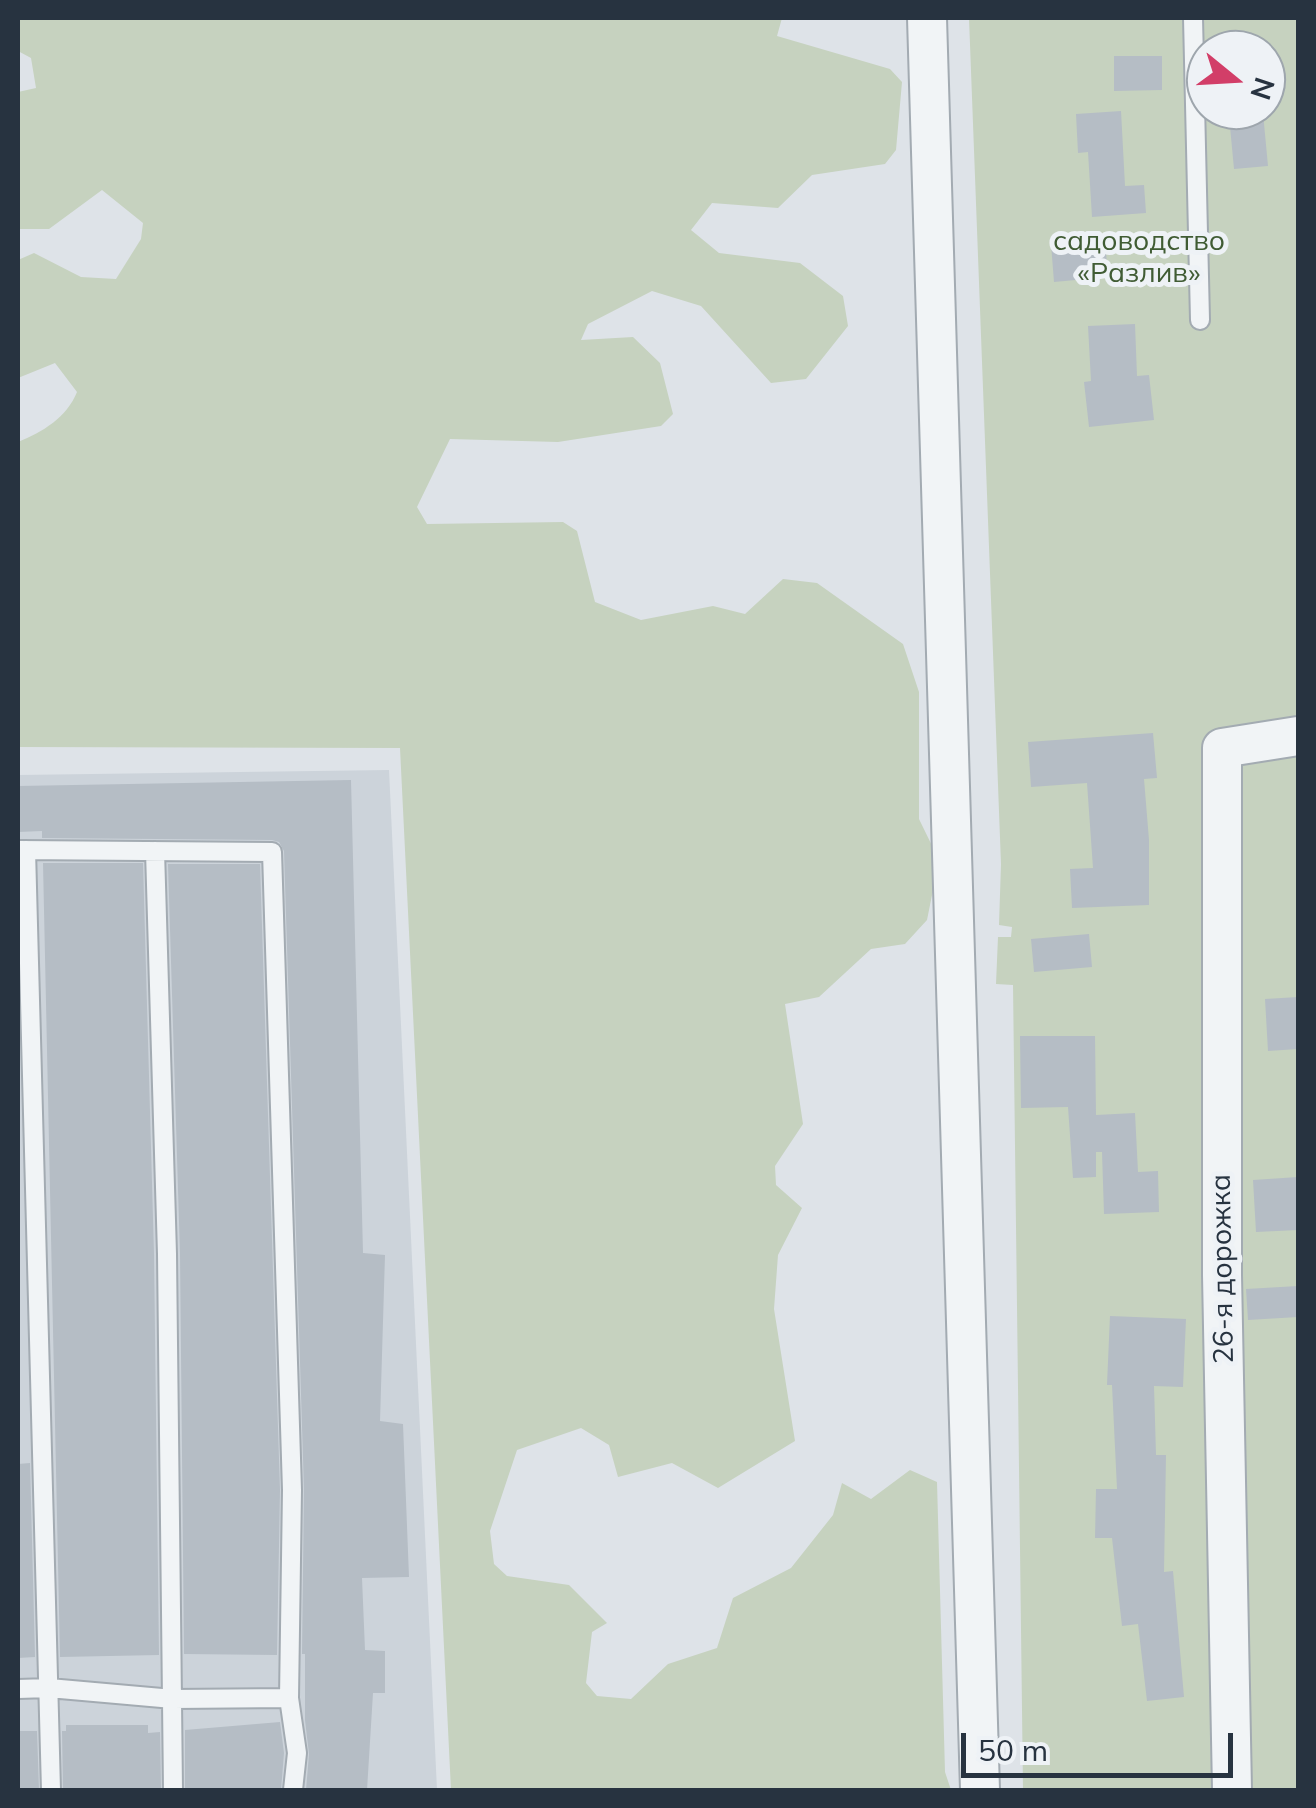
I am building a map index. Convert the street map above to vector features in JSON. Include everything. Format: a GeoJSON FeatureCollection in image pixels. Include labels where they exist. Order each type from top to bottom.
{"type":"FeatureCollection","features":[{"type":"Feature","properties":{"kind":"street"},"geometry":{"type":"LineString","coordinates":[[926,18],[980,1790]]}},
{"type":"Feature","properties":{"kind":"street","name":"26-я дорожка"},"geometry":{"type":"LineString","coordinates":[[1232,1790],[1222,1276],[1222,748],[1298,736]]}},
{"type":"Feature","properties":{"kind":"lane"},"geometry":{"type":"LineString","coordinates":[[1192,18],[1200,320]]}},
{"type":"Feature","properties":{"kind":"lane"},"geometry":{"type":"LineString","coordinates":[[51,1790],[22,850],[272,852],[292,1490],[290,1698],[297,1753],[293,1790]]}},
{"type":"Feature","properties":{"kind":"lane"},"geometry":{"type":"LineString","coordinates":[[155,851],[167,1254],[172,1790]]}},
{"type":"Feature","properties":{"kind":"lane"},"geometry":{"type":"LineString","coordinates":[[18,1689],[172,1698],[290,1698]]}},
{"type":"Feature","properties":{"kind":"shaded area"},"geometry":{"type":"Polygon","coordinates":[[[389,770],[437,1790],[18,1790],[18,775],[389,770]]]}},
{"type":"Feature","properties":{"kind":"green space"},"geometry":{"type":"Polygon","coordinates":[[[18,18],[782,18],[777,36],[890,69],[902,82],[896,150],[885,164],[812,175],[778,208],[712,203],[691,230],[719,253],[800,263],[843,296],[848,326],[806,379],[771,383],[701,306],[652,291],[588,324],[581,340],[633,337],[660,363],[673,414],[661,426],[558,442],[450,439],[417,507],[427,524],[563,522],[577,531],[595,602],[641,620],[713,606],[745,614],[783,579],[817,583],[903,644],[919,692],[919,819],[939,860],[927,920],[905,944],[871,949],[819,997],[785,1004],[803,1124],[775,1166],[776,1185],[802,1208],[778,1255],[774,1309],[795,1441],[718,1488],[672,1463],[618,1477],[609,1445],[581,1428],[517,1450],[490,1531],[494,1564],[507,1576],[569,1585],[607,1623],[592,1632],[586,1683],[597,1696],[631,1699],[668,1664],[717,1648],[733,1598],[791,1568],[833,1515],[842,1483],[871,1499],[910,1470],[937,1482],[945,1772],[951,1790],[451,1790],[400,748],[18,747],[18,442],[53,423],[77,392],[55,363],[18,378],[18,260],[34,253],[81,277],[116,279],[141,239],[143,223],[102,190],[49,229],[18,229],[18,92],[36,88],[31,58],[18,51],[18,18]]]}},
{"type":"Feature","properties":{"kind":"green space","name":"садоводство «Разлив»"},"geometry":{"type":"Polygon","coordinates":[[[969,18],[1298,18],[1298,1790],[1023,1790],[1013,985],[996,984],[998,937],[1011,937],[1012,927],[999,925],[1001,864],[969,18]]]}},
{"type":"Feature","properties":{"kind":"building"},"geometry":{"type":"Polygon","coordinates":[[[1114,56],[1162,56],[1162,90],[1114,91],[1114,56]]]}},
{"type":"Feature","properties":{"kind":"building"},"geometry":{"type":"Polygon","coordinates":[[[1121,111],[1125,186],[1144,185],[1146,213],[1092,217],[1088,152],[1078,153],[1076,114],[1121,111]]]}},
{"type":"Feature","properties":{"kind":"building"},"geometry":{"type":"Polygon","coordinates":[[[1230,130],[1265,130],[1268,166],[1234,169],[1230,130]]]}},
{"type":"Feature","properties":{"kind":"building"},"geometry":{"type":"Polygon","coordinates":[[[1105,239],[1108,277],[1054,282],[1051,244],[1105,239]]]}},
{"type":"Feature","properties":{"kind":"building"},"geometry":{"type":"Polygon","coordinates":[[[1135,324],[1137,376],[1149,375],[1154,420],[1089,427],[1084,382],[1091,381],[1088,326],[1135,324]]]}},
{"type":"Feature","properties":{"kind":"building"},"geometry":{"type":"Polygon","coordinates":[[[1153,733],[1157,778],[1144,779],[1149,905],[1072,908],[1070,869],[1093,868],[1087,783],[1031,787],[1028,742],[1153,733]]]}},
{"type":"Feature","properties":{"kind":"building"},"geometry":{"type":"Polygon","coordinates":[[[351,780],[363,1253],[385,1255],[380,1421],[403,1424],[409,1577],[362,1578],[365,1650],[385,1651],[385,1693],[373,1693],[367,1790],[306,1790],[309,1754],[302,1654],[304,1490],[284,851],[279,842],[272,840],[42,838],[42,831],[18,832],[18,786],[351,780]]]}},
{"type":"Feature","properties":{"kind":"building"},"geometry":{"type":"Polygon","coordinates":[[[43,863],[143,863],[154,1254],[159,1655],[60,1657],[43,863]]]}},
{"type":"Feature","properties":{"kind":"building"},"geometry":{"type":"Polygon","coordinates":[[[168,864],[260,864],[280,1490],[277,1655],[184,1654],[180,1254],[168,864]]]}},
{"type":"Feature","properties":{"kind":"building"},"geometry":{"type":"Polygon","coordinates":[[[1089,934],[1092,967],[1034,972],[1031,939],[1089,934]]]}},
{"type":"Feature","properties":{"kind":"building"},"geometry":{"type":"Polygon","coordinates":[[[1298,997],[1298,1049],[1268,1051],[1265,999],[1298,997]]]}},
{"type":"Feature","properties":{"kind":"building"},"geometry":{"type":"Polygon","coordinates":[[[1020,1036],[1095,1036],[1096,1115],[1135,1113],[1138,1172],[1158,1171],[1159,1212],[1104,1214],[1102,1152],[1096,1152],[1096,1177],[1073,1178],[1068,1107],[1021,1108],[1020,1036]]]}},
{"type":"Feature","properties":{"kind":"building"},"geometry":{"type":"Polygon","coordinates":[[[1298,1177],[1298,1230],[1256,1232],[1253,1180],[1298,1177]]]}},
{"type":"Feature","properties":{"kind":"building"},"geometry":{"type":"Polygon","coordinates":[[[1298,1286],[1298,1317],[1248,1320],[1246,1289],[1298,1286]]]}},
{"type":"Feature","properties":{"kind":"building"},"geometry":{"type":"Polygon","coordinates":[[[1110,1316],[1186,1319],[1183,1387],[1154,1386],[1156,1455],[1166,1455],[1164,1572],[1173,1571],[1184,1697],[1147,1701],[1138,1624],[1122,1626],[1112,1538],[1095,1538],[1096,1489],[1117,1489],[1112,1385],[1107,1385],[1110,1316]]]}},
{"type":"Feature","properties":{"kind":"building"},"geometry":{"type":"Polygon","coordinates":[[[30,1463],[35,1657],[18,1658],[18,1464],[30,1463]]]}},
{"type":"Feature","properties":{"kind":"building"},"geometry":{"type":"Polygon","coordinates":[[[280,1722],[284,1753],[281,1790],[185,1790],[185,1730],[280,1722]]]}},
{"type":"Feature","properties":{"kind":"building"},"geometry":{"type":"Polygon","coordinates":[[[66,1725],[148,1725],[148,1733],[160,1732],[161,1790],[63,1790],[62,1731],[66,1731],[66,1725]]]}},
{"type":"Feature","properties":{"kind":"building"},"geometry":{"type":"Polygon","coordinates":[[[18,1731],[37,1731],[39,1790],[18,1790],[18,1731]]]}}]}
